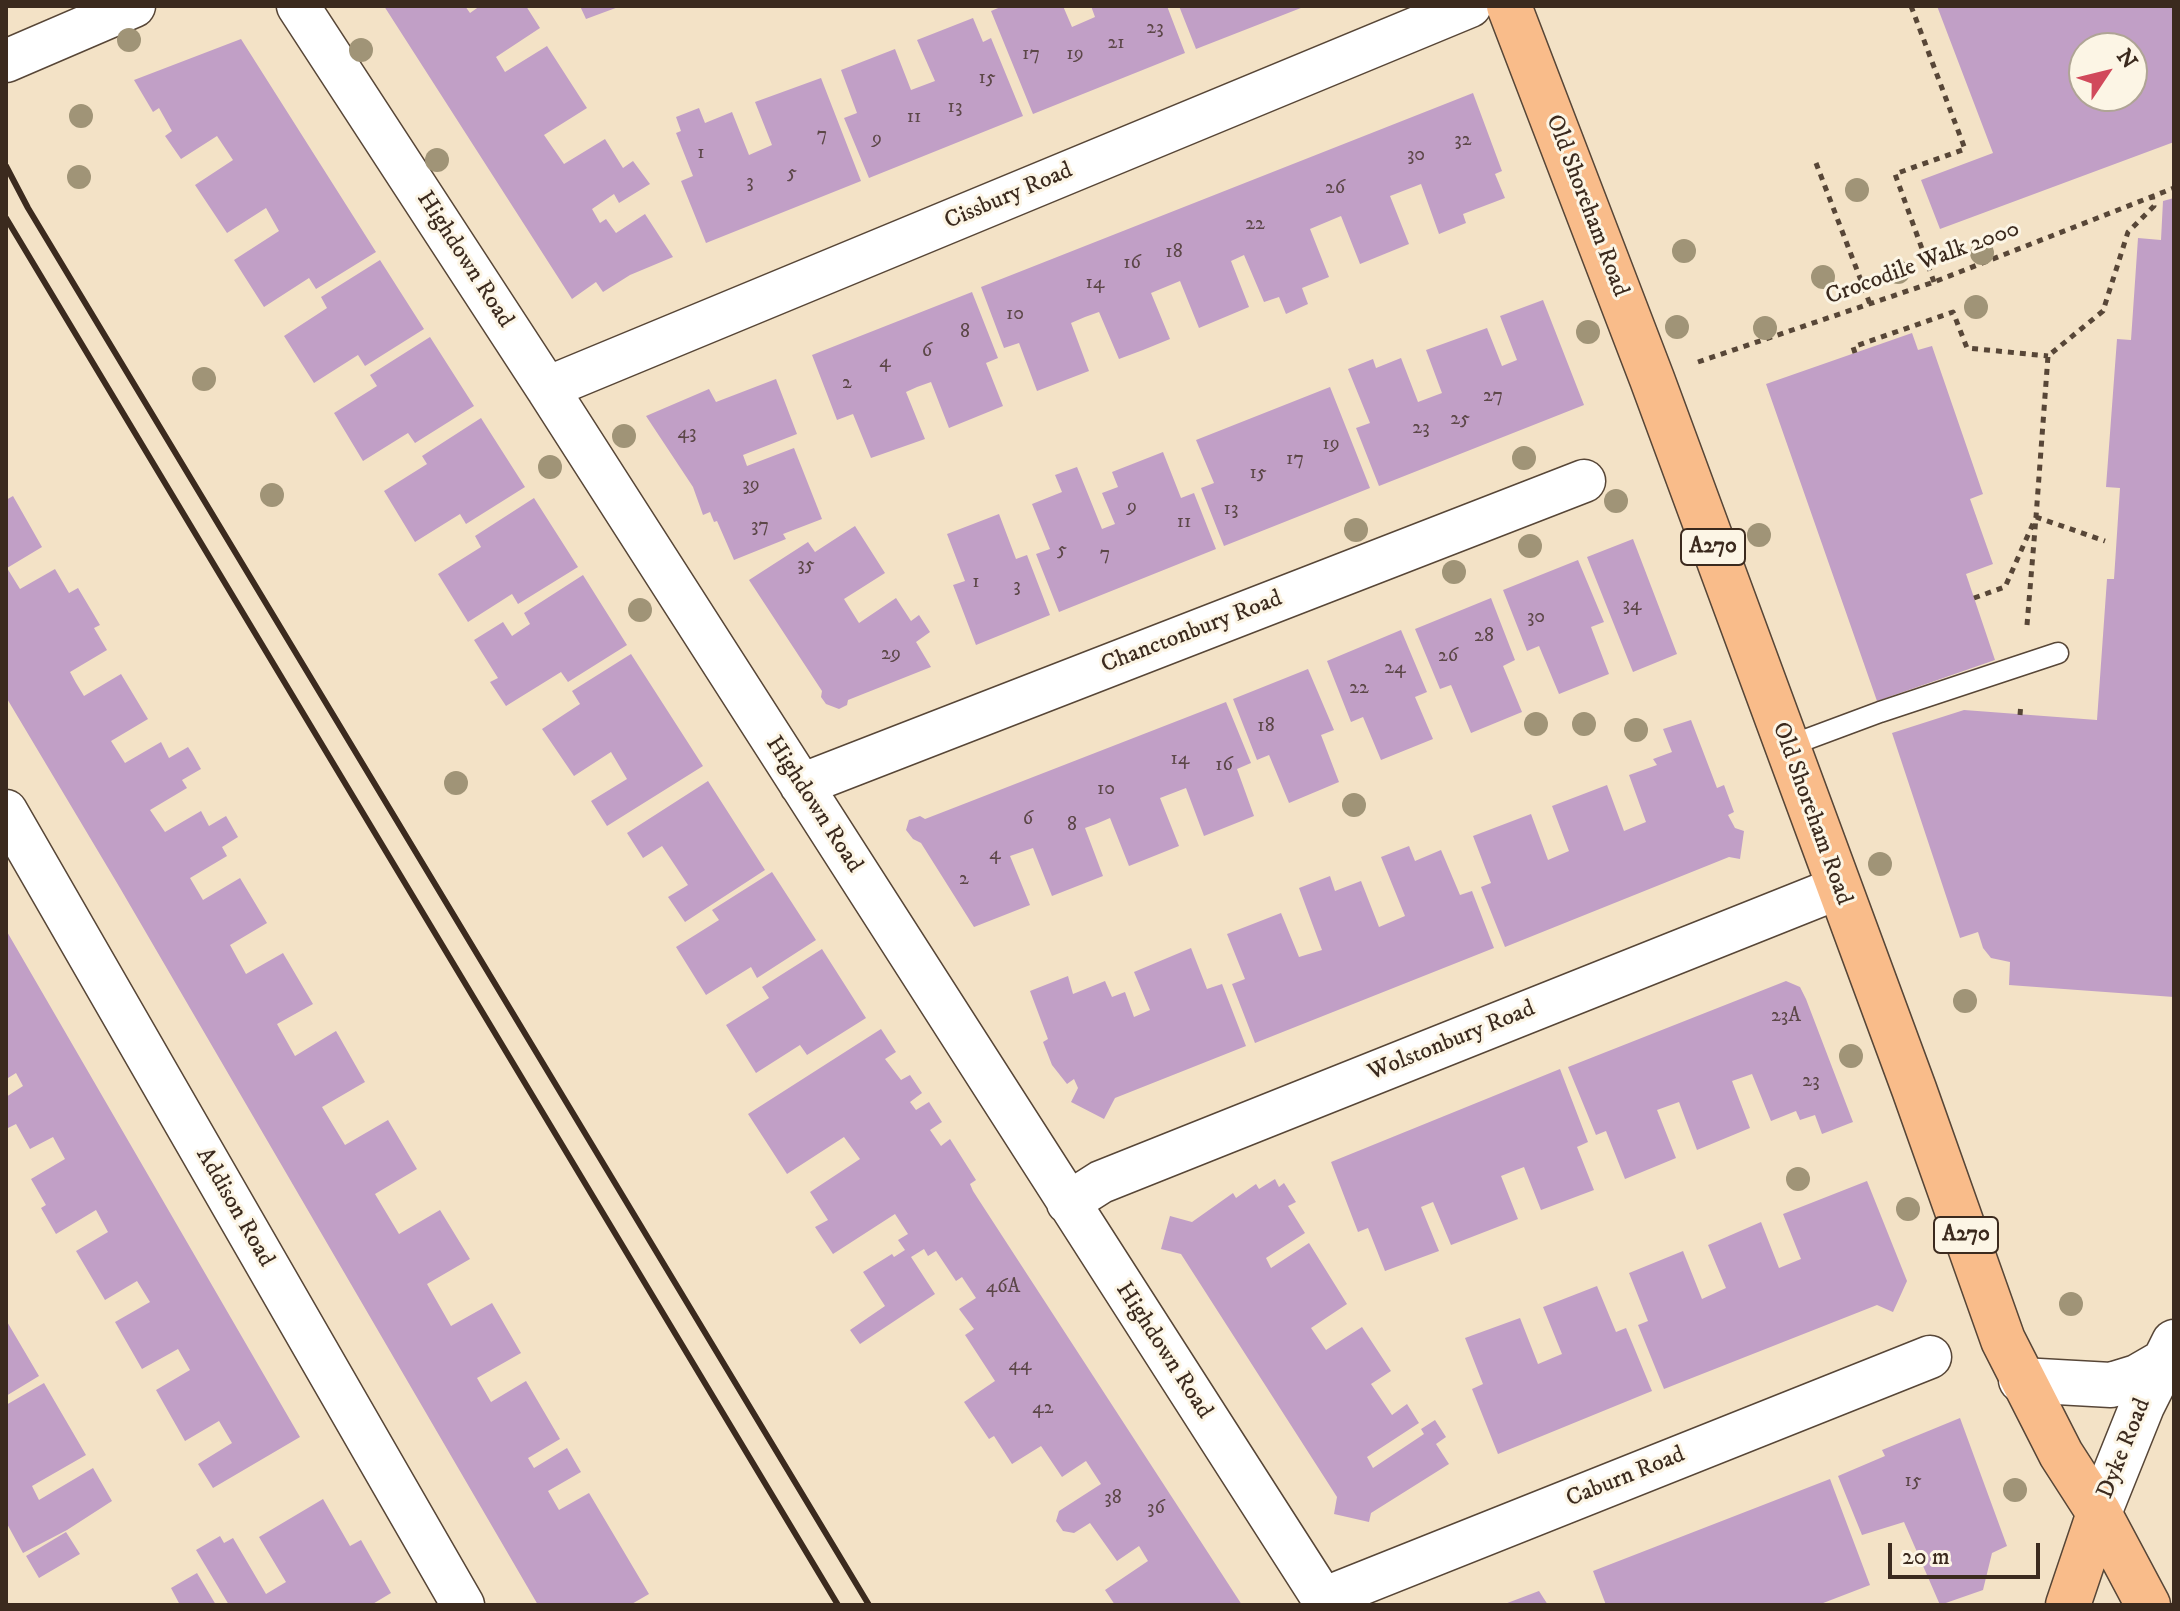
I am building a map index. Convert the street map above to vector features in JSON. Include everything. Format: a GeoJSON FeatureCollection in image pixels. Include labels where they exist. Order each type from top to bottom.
{"type":"FeatureCollection","features":[{"type":"Feature","properties":{"kind":"main road","name":"Old Shoreham Road"},"geometry":{"type":"LineString","coordinates":[[1509,6],[1652,379],[2003,1340],[2061,1454],[2099,1513],[2148,1605]]}},
{"type":"Feature","properties":{"kind":"main road","name":"Dyke Road"},"geometry":{"type":"LineString","coordinates":[[2068,1605],[2099,1513]]}},
{"type":"Feature","properties":{"kind":"street"},"geometry":{"type":"LineString","coordinates":[[20,56],[134,6]]}},
{"type":"Feature","properties":{"kind":"street","name":"Highdown Road"},"geometry":{"type":"LineString","coordinates":[[298,6],[547,388],[1325,1602]]}},
{"type":"Feature","properties":{"kind":"street","name":"Cissbury Road"},"geometry":{"type":"LineString","coordinates":[[547,388],[1470,6]]}},
{"type":"Feature","properties":{"kind":"street","name":"Chanctonbury Road"},"geometry":{"type":"LineString","coordinates":[[801,785],[1584,481]]}},
{"type":"Feature","properties":{"kind":"street","name":"Addison Road"},"geometry":{"type":"LineString","coordinates":[[6,811],[463,1605]]}},
{"type":"Feature","properties":{"kind":"street","name":"Wolstonbury Road"},"geometry":{"type":"LineString","coordinates":[[1068,1203],[1101,1182],[1838,888]]}},
{"type":"Feature","properties":{"kind":"street"},"geometry":{"type":"LineString","coordinates":[[2021,1380],[2111,1385],[2137,1377],[2168,1352]]}},
{"type":"Feature","properties":{"kind":"street","name":"Dyke Road"},"geometry":{"type":"LineString","coordinates":[[2099,1513],[2142,1406],[2168,1352]]}},
{"type":"Feature","properties":{"kind":"street","name":"Caburn Road"},"geometry":{"type":"LineString","coordinates":[[1325,1602],[1930,1357]]}},
{"type":"Feature","properties":{"kind":"lane"},"geometry":{"type":"LineString","coordinates":[[1786,747],[1868,716],[2058,653]]}},
{"type":"Feature","properties":{"kind":"path"},"geometry":{"type":"LineString","coordinates":[[1911,6],[1965,149],[1895,174],[1934,282]]}},
{"type":"Feature","properties":{"kind":"path"},"geometry":{"type":"LineString","coordinates":[[1816,163],[1870,304]]}},
{"type":"Feature","properties":{"kind":"path","name":"Crocodile Walk 2000"},"geometry":{"type":"LineString","coordinates":[[1692,364],[1934,282],[2174,188]]}},
{"type":"Feature","properties":{"kind":"path"},"geometry":{"type":"LineString","coordinates":[[1855,353],[1853,347],[1953,312],[1967,348],[2048,356],[2103,311],[2128,232],[2154,206],[2152,195]]}},
{"type":"Feature","properties":{"kind":"path"},"geometry":{"type":"LineString","coordinates":[[2020,715],[2048,356]]}},
{"type":"Feature","properties":{"kind":"path"},"geometry":{"type":"LineString","coordinates":[[2036,517],[2105,541]]}},
{"type":"Feature","properties":{"kind":"path"},"geometry":{"type":"LineString","coordinates":[[1974,598],[2005,587],[2036,517]]}},
{"type":"Feature","properties":{"kind":"building"},"geometry":{"type":"Polygon","coordinates":[[[384,6],[465,6],[470,13],[480,6],[526,6],[540,28],[496,57],[505,72],[547,46],[587,108],[544,135],[564,164],[605,139],[623,168],[633,161],[650,184],[619,203],[614,194],[592,209],[600,223],[606,219],[616,233],[645,214],[673,257],[630,275],[603,292],[596,282],[572,299],[384,6]]]}},
{"type":"Feature","properties":{"kind":"building"},"geometry":{"type":"Polygon","coordinates":[[[580,6],[621,6],[586,19],[580,6]]]}},
{"type":"Feature","properties":{"kind":"building"},"geometry":{"type":"Polygon","coordinates":[[[1003,6],[1063,6],[1072,27],[1095,17],[1091,6],[1167,6],[1185,53],[1033,114],[991,11],[1003,6]]]}},
{"type":"Feature","properties":{"kind":"building"},"geometry":{"type":"Polygon","coordinates":[[[1179,6],[1306,6],[1196,49],[1179,6]]]}},
{"type":"Feature","properties":{"kind":"building"},"geometry":{"type":"Polygon","coordinates":[[[1937,6],[2174,6],[2174,142],[1940,229],[1921,180],[1993,153],[1937,6]]]}},
{"type":"Feature","properties":{"kind":"building"},"geometry":{"type":"Polygon","coordinates":[[[973,18],[983,42],[991,38],[1023,116],[869,178],[844,118],[857,113],[841,70],[895,49],[911,90],[935,81],[917,40],[973,18]]]}},
{"type":"Feature","properties":{"kind":"building"},"geometry":{"type":"Polygon","coordinates":[[[241,39],[376,252],[316,289],[309,278],[264,307],[234,260],[279,231],[266,208],[227,233],[195,185],[233,160],[217,136],[181,159],[165,136],[172,131],[159,108],[153,112],[134,80],[241,39]]]}},
{"type":"Feature","properties":{"kind":"building"},"geometry":{"type":"Polygon","coordinates":[[[821,78],[861,181],[706,243],[681,181],[693,176],[676,133],[681,131],[676,117],[699,108],[705,123],[732,112],[749,155],[772,145],[755,102],[821,78]]]}},
{"type":"Feature","properties":{"kind":"building"},"geometry":{"type":"Polygon","coordinates":[[[1473,93],[1502,171],[1495,174],[1505,198],[1463,214],[1466,223],[1439,234],[1421,184],[1390,196],[1409,244],[1360,264],[1341,216],[1310,229],[1329,277],[1302,288],[1308,304],[1286,314],[1279,297],[1264,302],[1244,255],[1231,261],[1249,307],[1199,328],[1180,281],[1151,293],[1170,339],[1119,359],[1099,312],[1085,317],[1071,323],[1089,371],[1037,391],[1019,343],[1004,348],[981,287],[1473,93]]]}},
{"type":"Feature","properties":{"kind":"building"},"geometry":{"type":"Polygon","coordinates":[[[2174,198],[2174,997],[2009,985],[2010,962],[1991,958],[1983,948],[1978,932],[1960,938],[1892,733],[1964,710],[2097,720],[2107,579],[2114,579],[2120,488],[2106,487],[2117,339],[2131,340],[2138,238],[2161,240],[2163,201],[2174,198]]]}},
{"type":"Feature","properties":{"kind":"building"},"geometry":{"type":"Polygon","coordinates":[[[380,260],[424,329],[365,366],[358,355],[314,383],[284,336],[327,308],[321,297],[380,260]]]}},
{"type":"Feature","properties":{"kind":"building"},"geometry":{"type":"Polygon","coordinates":[[[972,292],[998,358],[986,363],[1003,406],[949,428],[931,382],[917,387],[906,392],[925,439],[871,458],[853,414],[837,420],[812,355],[972,292]]]}},
{"type":"Feature","properties":{"kind":"building"},"geometry":{"type":"Polygon","coordinates":[[[1543,300],[1584,405],[1379,486],[1356,428],[1370,423],[1348,369],[1373,359],[1376,368],[1401,358],[1418,402],[1442,393],[1426,350],[1487,328],[1502,366],[1517,360],[1500,316],[1543,300]]]}},
{"type":"Feature","properties":{"kind":"building"},"geometry":{"type":"Polygon","coordinates":[[[1912,333],[1918,350],[1932,346],[1983,494],[1970,499],[1993,564],[1966,574],[1995,660],[1877,701],[1766,384],[1912,333]]]}},
{"type":"Feature","properties":{"kind":"building"},"geometry":{"type":"Polygon","coordinates":[[[430,337],[474,406],[415,443],[408,433],[363,461],[334,413],[377,386],[370,375],[430,337]]]}},
{"type":"Feature","properties":{"kind":"building"},"geometry":{"type":"Polygon","coordinates":[[[776,379],[797,434],[743,455],[747,466],[794,448],[822,519],[783,534],[786,539],[734,560],[717,521],[714,522],[710,512],[703,515],[693,487],[646,416],[709,389],[716,402],[776,379]]]}},
{"type":"Feature","properties":{"kind":"building"},"geometry":{"type":"Polygon","coordinates":[[[1330,387],[1370,488],[1224,546],[1201,488],[1214,483],[1196,440],[1330,387]]]}},
{"type":"Feature","properties":{"kind":"building"},"geometry":{"type":"Polygon","coordinates":[[[481,418],[525,487],[466,524],[460,514],[415,542],[384,491],[427,464],[422,456],[481,418]]]}},
{"type":"Feature","properties":{"kind":"building"},"geometry":{"type":"Polygon","coordinates":[[[1163,452],[1181,498],[1194,493],[1216,549],[1059,612],[1036,554],[1050,549],[1032,504],[1062,492],[1055,475],[1077,467],[1102,529],[1115,524],[1102,493],[1118,487],[1112,472],[1163,452]]]}},
{"type":"Feature","properties":{"kind":"building"},"geometry":{"type":"Polygon","coordinates":[[[13,496],[42,547],[7,568],[20,589],[55,569],[69,593],[78,588],[100,625],[94,628],[107,650],[70,672],[84,696],[121,674],[148,719],[111,741],[125,763],[161,742],[169,758],[188,747],[192,753],[201,769],[182,780],[187,788],[150,810],[165,832],[201,811],[209,826],[226,816],[238,837],[222,847],[227,856],[190,878],[203,900],[240,878],[267,923],[230,945],[246,974],[283,953],[313,1004],[277,1024],[295,1056],[336,1031],[365,1082],[322,1107],[345,1145],[388,1120],[417,1169],[375,1194],[399,1234],[440,1210],[470,1259],[427,1284],[451,1326],[492,1303],[521,1353],[477,1378],[491,1402],[526,1381],[560,1439],[528,1458],[534,1468],[567,1448],[581,1472],[548,1491],[559,1510],[589,1493],[649,1594],[630,1605],[538,1605],[6,697],[6,500],[13,496]]]}},
{"type":"Feature","properties":{"kind":"building"},"geometry":{"type":"Polygon","coordinates":[[[534,498],[578,567],[518,604],[512,594],[468,622],[438,574],[481,547],[475,536],[534,498]]]}},
{"type":"Feature","properties":{"kind":"building"},"geometry":{"type":"Polygon","coordinates":[[[999,514],[1016,559],[1027,555],[1050,615],[976,645],[953,585],[965,581],[947,534],[999,514]]]}},
{"type":"Feature","properties":{"kind":"building"},"geometry":{"type":"Polygon","coordinates":[[[855,526],[885,573],[844,599],[859,623],[896,598],[911,621],[919,615],[930,632],[916,642],[931,667],[848,700],[847,705],[839,709],[826,704],[821,697],[822,691],[749,580],[808,542],[815,552],[855,526]]]}},
{"type":"Feature","properties":{"kind":"building"},"geometry":{"type":"Polygon","coordinates":[[[1633,539],[1677,654],[1633,672],[1587,557],[1633,539]]]}},
{"type":"Feature","properties":{"kind":"building"},"geometry":{"type":"Polygon","coordinates":[[[1578,560],[1604,622],[1591,627],[1609,674],[1559,694],[1539,646],[1527,651],[1503,590],[1578,560]]]}},
{"type":"Feature","properties":{"kind":"building"},"geometry":{"type":"Polygon","coordinates":[[[583,575],[627,645],[568,682],[561,672],[506,706],[490,682],[498,678],[474,640],[503,622],[512,636],[530,624],[524,613],[583,575]]]}},
{"type":"Feature","properties":{"kind":"building"},"geometry":{"type":"Polygon","coordinates":[[[1491,598],[1515,660],[1503,666],[1522,712],[1471,733],[1451,685],[1440,689],[1415,629],[1491,598]]]}},
{"type":"Feature","properties":{"kind":"building"},"geometry":{"type":"Polygon","coordinates":[[[1401,630],[1427,692],[1415,697],[1433,739],[1381,760],[1363,717],[1351,722],[1327,661],[1401,630]]]}},
{"type":"Feature","properties":{"kind":"building"},"geometry":{"type":"Polygon","coordinates":[[[631,654],[703,766],[607,826],[591,801],[627,779],[611,752],[574,776],[542,729],[580,704],[572,691],[631,654]]]}},
{"type":"Feature","properties":{"kind":"building"},"geometry":{"type":"Polygon","coordinates":[[[1308,669],[1334,730],[1321,735],[1339,782],[1289,803],[1269,755],[1257,760],[1233,699],[1308,669]]]}},
{"type":"Feature","properties":{"kind":"building"},"geometry":{"type":"Polygon","coordinates":[[[1226,702],[1251,763],[1237,769],[1254,816],[1204,836],[1186,788],[1160,798],[1179,846],[1129,866],[1110,818],[1085,828],[1103,876],[1052,896],[1033,848],[1010,856],[1030,905],[974,927],[921,843],[906,830],[909,820],[920,816],[925,819],[1226,702]]]}},
{"type":"Feature","properties":{"kind":"building"},"geometry":{"type":"Polygon","coordinates":[[[1691,720],[1717,788],[1724,785],[1734,812],[1728,815],[1735,828],[1744,831],[1740,859],[1729,857],[1505,947],[1481,887],[1491,883],[1473,836],[1531,814],[1548,860],[1569,851],[1552,806],[1607,785],[1624,831],[1646,822],[1629,775],[1657,765],[1653,759],[1672,752],[1663,729],[1691,720]]]}},
{"type":"Feature","properties":{"kind":"building"},"geometry":{"type":"Polygon","coordinates":[[[708,781],[765,870],[685,922],[668,897],[688,885],[662,846],[643,858],[627,833],[708,781]]]}},
{"type":"Feature","properties":{"kind":"building"},"geometry":{"type":"Polygon","coordinates":[[[1409,846],[1415,861],[1441,850],[1460,895],[1472,891],[1494,948],[1255,1043],[1232,984],[1245,979],[1227,934],[1281,913],[1299,957],[1322,950],[1299,888],[1330,876],[1335,891],[1361,881],[1379,927],[1405,916],[1381,857],[1409,846]]]}},
{"type":"Feature","properties":{"kind":"building"},"geometry":{"type":"Polygon","coordinates":[[[772,872],[816,940],[757,978],[751,967],[706,995],[676,947],[719,920],[712,910],[772,872]]]}},
{"type":"Feature","properties":{"kind":"building"},"geometry":{"type":"Polygon","coordinates":[[[6,930],[300,1437],[213,1488],[198,1464],[232,1443],[219,1421],[185,1441],[156,1390],[190,1370],[178,1349],[142,1369],[115,1322],[150,1302],[137,1281],[105,1300],[76,1251],[108,1232],[96,1210],[56,1234],[41,1208],[46,1205],[31,1179],[65,1159],[53,1137],[30,1149],[16,1124],[6,1129],[6,1097],[23,1086],[16,1073],[8,1078],[6,1074],[6,930]]]}},
{"type":"Feature","properties":{"kind":"building"},"geometry":{"type":"Polygon","coordinates":[[[1191,948],[1207,989],[1222,984],[1246,1046],[1115,1098],[1104,1119],[1071,1102],[1078,1088],[1074,1079],[1067,1084],[1052,1065],[1043,1042],[1048,1039],[1030,991],[1068,976],[1073,994],[1105,981],[1112,997],[1125,992],[1134,1017],[1150,1010],[1134,972],[1191,948]]]}},
{"type":"Feature","properties":{"kind":"building"},"geometry":{"type":"Polygon","coordinates":[[[822,949],[866,1018],[807,1055],[800,1045],[756,1073],[726,1025],[769,998],[762,987],[822,949]]]}},
{"type":"Feature","properties":{"kind":"building"},"geometry":{"type":"Polygon","coordinates":[[[1786,981],[1800,987],[1806,999],[1853,1122],[1822,1134],[1815,1115],[1800,1120],[1796,1111],[1771,1121],[1752,1074],[1732,1081],[1750,1128],[1697,1150],[1679,1102],[1657,1110],[1676,1158],[1625,1179],[1606,1131],[1596,1135],[1568,1067],[1786,981]]]}},
{"type":"Feature","properties":{"kind":"building"},"geometry":{"type":"Polygon","coordinates":[[[881,1029],[896,1052],[885,1059],[901,1080],[910,1075],[922,1093],[910,1102],[916,1110],[929,1102],[942,1122],[930,1130],[941,1146],[950,1139],[976,1180],[970,1184],[973,1191],[1242,1605],[1115,1605],[1105,1590],[1148,1561],[1139,1546],[1117,1561],[1090,1523],[1074,1533],[1063,1531],[1056,1521],[1059,1511],[1101,1484],[1086,1461],[1062,1477],[1041,1446],[1012,1464],[994,1436],[989,1439],[964,1402],[995,1381],[965,1335],[974,1329],[959,1309],[976,1298],[962,1277],[956,1281],[936,1251],[928,1256],[924,1249],[911,1257],[935,1294],[860,1344],[850,1330],[885,1306],[863,1272],[892,1254],[894,1257],[905,1250],[898,1240],[908,1234],[895,1214],[833,1254],[815,1227],[828,1220],[810,1192],[860,1159],[844,1137],[787,1174],[748,1114],[881,1029]]]}},
{"type":"Feature","properties":{"kind":"building"},"geometry":{"type":"Polygon","coordinates":[[[1560,1069],[1588,1142],[1577,1147],[1594,1190],[1541,1210],[1524,1167],[1511,1172],[1501,1176],[1518,1219],[1451,1245],[1433,1202],[1421,1207],[1439,1251],[1385,1271],[1368,1228],[1358,1232],[1331,1162],[1560,1069]]]}},
{"type":"Feature","properties":{"kind":"building"},"geometry":{"type":"Polygon","coordinates":[[[1275,1179],[1279,1187],[1284,1183],[1296,1202],[1288,1206],[1305,1233],[1266,1258],[1271,1268],[1309,1243],[1347,1304],[1311,1328],[1326,1350],[1362,1327],[1391,1371],[1371,1384],[1392,1415],[1407,1404],[1419,1423],[1367,1457],[1373,1468],[1424,1434],[1421,1429],[1435,1420],[1446,1437],[1436,1444],[1449,1464],[1371,1513],[1369,1522],[1334,1514],[1337,1497],[1181,1254],[1161,1249],[1170,1216],[1192,1222],[1233,1193],[1236,1198],[1256,1184],[1259,1189],[1275,1179]]]}},
{"type":"Feature","properties":{"kind":"building"},"geometry":{"type":"Polygon","coordinates":[[[1867,1181],[1907,1281],[1893,1312],[1877,1305],[1664,1389],[1638,1325],[1648,1321],[1629,1273],[1683,1251],[1702,1299],[1726,1288],[1708,1245],[1761,1222],[1779,1268],[1801,1259],[1783,1214],[1867,1181]]]}},
{"type":"Feature","properties":{"kind":"building"},"geometry":{"type":"Polygon","coordinates":[[[1597,1286],[1616,1332],[1626,1328],[1652,1391],[1498,1454],[1472,1389],[1483,1384],[1465,1338],[1520,1318],[1538,1364],[1562,1354],[1543,1307],[1597,1286]]]}},
{"type":"Feature","properties":{"kind":"building"},"geometry":{"type":"Polygon","coordinates":[[[6,1320],[39,1376],[6,1396],[6,1320]]]}},
{"type":"Feature","properties":{"kind":"building"},"geometry":{"type":"Polygon","coordinates":[[[44,1383],[86,1455],[32,1486],[39,1500],[93,1468],[112,1501],[23,1553],[6,1522],[6,1405],[44,1383]]]}},
{"type":"Feature","properties":{"kind":"building"},"geometry":{"type":"Polygon","coordinates":[[[1960,1418],[2007,1546],[1992,1553],[1983,1590],[1940,1605],[1904,1522],[1862,1535],[1838,1476],[1885,1456],[1882,1450],[1960,1418]]]}},
{"type":"Feature","properties":{"kind":"building"},"geometry":{"type":"Polygon","coordinates":[[[1830,1479],[1870,1585],[1818,1605],[1606,1605],[1593,1571],[1830,1479]]]}},
{"type":"Feature","properties":{"kind":"building"},"geometry":{"type":"Polygon","coordinates":[[[323,1499],[350,1546],[361,1540],[391,1593],[371,1605],[229,1605],[196,1550],[220,1536],[224,1543],[233,1538],[266,1594],[286,1582],[259,1537],[323,1499]]]}},
{"type":"Feature","properties":{"kind":"building"},"geometry":{"type":"Polygon","coordinates":[[[66,1532],[80,1554],[39,1578],[26,1556],[66,1532]]]}},
{"type":"Feature","properties":{"kind":"building"},"geometry":{"type":"Polygon","coordinates":[[[197,1573],[216,1605],[180,1605],[171,1588],[197,1573]]]}},
{"type":"Feature","properties":{"kind":"building"},"geometry":{"type":"Polygon","coordinates":[[[1539,1591],[1548,1605],[1502,1605],[1539,1591]]]}},
{"type":"Feature","properties":{"kind":"railway"},"geometry":{"type":"LineString","coordinates":[[6,166],[28,208],[869,1605]]}},
{"type":"Feature","properties":{"kind":"railway"},"geometry":{"type":"LineString","coordinates":[[6,218],[838,1605]]}}]}
